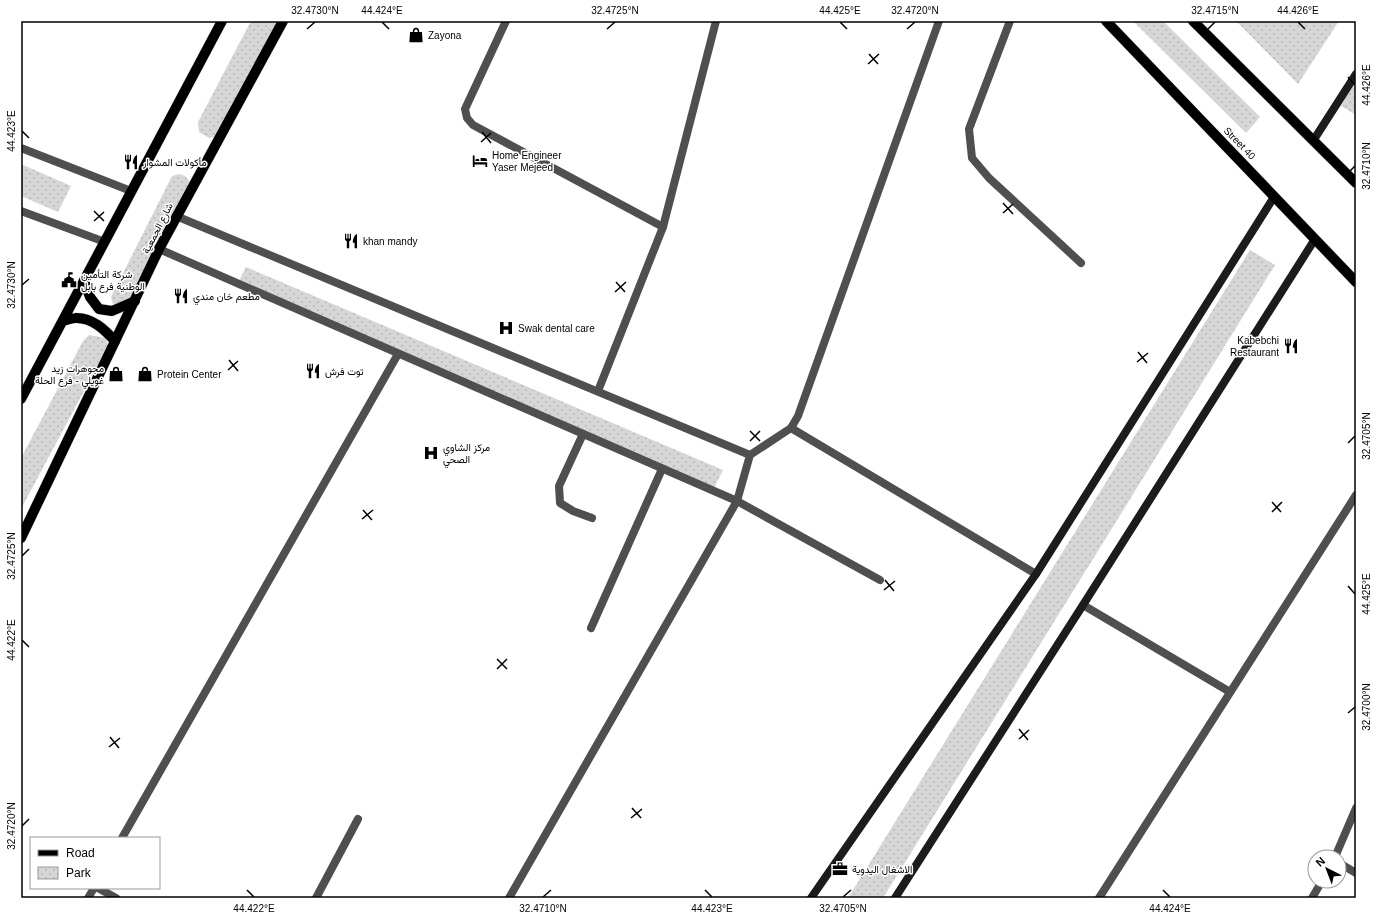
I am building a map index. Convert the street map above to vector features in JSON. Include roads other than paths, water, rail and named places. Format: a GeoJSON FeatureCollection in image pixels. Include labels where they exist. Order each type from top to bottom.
{"type":"FeatureCollection","features":[{"type":"Feature","properties":{"kind":"main road"},"geometry":{"type":"LineString","coordinates":[[21,399],[222,21]]}},
{"type":"Feature","properties":{"kind":"main road","name":"شارع الجمعية"},"geometry":{"type":"LineString","coordinates":[[21,538],[24,526],[135,301],[159,249],[283,21]]}},
{"type":"Feature","properties":{"kind":"main road","name":"Street 40"},"geometry":{"type":"LineString","coordinates":[[1106,21],[1356,282]]}},
{"type":"Feature","properties":{"kind":"main road"},"geometry":{"type":"LineString","coordinates":[[1192,21],[1313,141],[1355,179]]}},
{"type":"Feature","properties":{"kind":"main road"},"geometry":{"type":"LineString","coordinates":[[84,281],[90,297],[99,309],[112,311],[135,301]]}},
{"type":"Feature","properties":{"kind":"main road"},"geometry":{"type":"LineString","coordinates":[[63,321],[76,318],[91,321],[106,331],[115,341]]}},
{"type":"Feature","properties":{"kind":"street"},"geometry":{"type":"LineString","coordinates":[[506,21],[465,109],[467,118],[473,125],[663,227]]}},
{"type":"Feature","properties":{"kind":"street"},"geometry":{"type":"LineString","coordinates":[[598,391],[663,227],[716,21]]}},
{"type":"Feature","properties":{"kind":"street"},"geometry":{"type":"LineString","coordinates":[[509,898],[737,501],[750,455],[791,428],[798,416],[939,21]]}},
{"type":"Feature","properties":{"kind":"street"},"geometry":{"type":"LineString","coordinates":[[1010,21],[969,129],[972,158],[989,178],[1081,263]]}},
{"type":"Feature","properties":{"kind":"street"},"geometry":{"type":"LineString","coordinates":[[1313,141],[1356,74]]}},
{"type":"Feature","properties":{"kind":"street"},"geometry":{"type":"LineString","coordinates":[[21,148],[131,191]]}},
{"type":"Feature","properties":{"kind":"street"},"geometry":{"type":"LineString","coordinates":[[811,898],[1036,574],[1274,197]]}},
{"type":"Feature","properties":{"kind":"street"},"geometry":{"type":"LineString","coordinates":[[21,211],[105,242]]}},
{"type":"Feature","properties":{"kind":"street"},"geometry":{"type":"LineString","coordinates":[[176,216],[750,455]]}},
{"type":"Feature","properties":{"kind":"street"},"geometry":{"type":"LineString","coordinates":[[895,898],[1315,239]]}},
{"type":"Feature","properties":{"kind":"street"},"geometry":{"type":"LineString","coordinates":[[159,249],[737,501],[880,580]]}},
{"type":"Feature","properties":{"kind":"street"},"geometry":{"type":"LineString","coordinates":[[123,837],[398,354]]}},
{"type":"Feature","properties":{"kind":"street"},"geometry":{"type":"LineString","coordinates":[[791,428],[1036,574]]}},
{"type":"Feature","properties":{"kind":"street"},"geometry":{"type":"LineString","coordinates":[[583,434],[559,486],[560,503],[573,511],[592,518]]}},
{"type":"Feature","properties":{"kind":"street"},"geometry":{"type":"LineString","coordinates":[[591,628],[662,469]]}},
{"type":"Feature","properties":{"kind":"street"},"geometry":{"type":"LineString","coordinates":[[1099,898],[1356,495]]}},
{"type":"Feature","properties":{"kind":"street"},"geometry":{"type":"LineString","coordinates":[[1083,605],[1230,692]]}},
{"type":"Feature","properties":{"kind":"street"},"geometry":{"type":"LineString","coordinates":[[1338,849],[1356,808]]}},
{"type":"Feature","properties":{"kind":"street"},"geometry":{"type":"LineString","coordinates":[[316,898],[358,819]]}},
{"type":"Feature","properties":{"kind":"street"},"geometry":{"type":"LineString","coordinates":[[1347,868],[1356,873]]}},
{"type":"Feature","properties":{"kind":"street"},"geometry":{"type":"LineString","coordinates":[[88,898],[93,889]]}},
{"type":"Feature","properties":{"kind":"street"},"geometry":{"type":"LineString","coordinates":[[100,889],[116,898]]}},
{"type":"Feature","properties":{"kind":"street"},"geometry":{"type":"LineString","coordinates":[[1312,898],[1317,889]]}},
{"type":"Feature","properties":{"kind":"place","name":"Zayona"},"geometry":{"type":"Point","coordinates":[416,35]}},
{"type":"Feature","properties":{"kind":"place","name":"Home Engineer Yaser Mejeed"},"geometry":{"type":"Point","coordinates":[480,161]}},
{"type":"Feature","properties":{"kind":"place","name":"مأكولات المشوار"},"geometry":{"type":"Point","coordinates":[131,162]}},
{"type":"Feature","properties":{"kind":"place","name":"khan mandy"},"geometry":{"type":"Point","coordinates":[351,241]}},
{"type":"Feature","properties":{"kind":"place","name":"شركة التأمين الوطنية فرع بابل"},"geometry":{"type":"Point","coordinates":[69,280]}},
{"type":"Feature","properties":{"kind":"place","name":"مطعم خان مندي"},"geometry":{"type":"Point","coordinates":[181,296]}},
{"type":"Feature","properties":{"kind":"place","name":"Swak dental care"},"geometry":{"type":"Point","coordinates":[506,328]}},
{"type":"Feature","properties":{"kind":"place","name":"Kabebchi Restaurant"},"geometry":{"type":"Point","coordinates":[1291,346]}},
{"type":"Feature","properties":{"kind":"place","name":"توت فرش"},"geometry":{"type":"Point","coordinates":[313,371]}},
{"type":"Feature","properties":{"kind":"place","name":"مجوهرات زيد غويلي - فرع الحلة"},"geometry":{"type":"Point","coordinates":[116,374]}},
{"type":"Feature","properties":{"kind":"place","name":"Protein Center"},"geometry":{"type":"Point","coordinates":[145,374]}},
{"type":"Feature","properties":{"kind":"place","name":"مركز الشاوي الصحي"},"geometry":{"type":"Point","coordinates":[431,453]}},
{"type":"Feature","properties":{"kind":"place","name":"الاشغال اليدوية"},"geometry":{"type":"Point","coordinates":[840,869]}}]}
